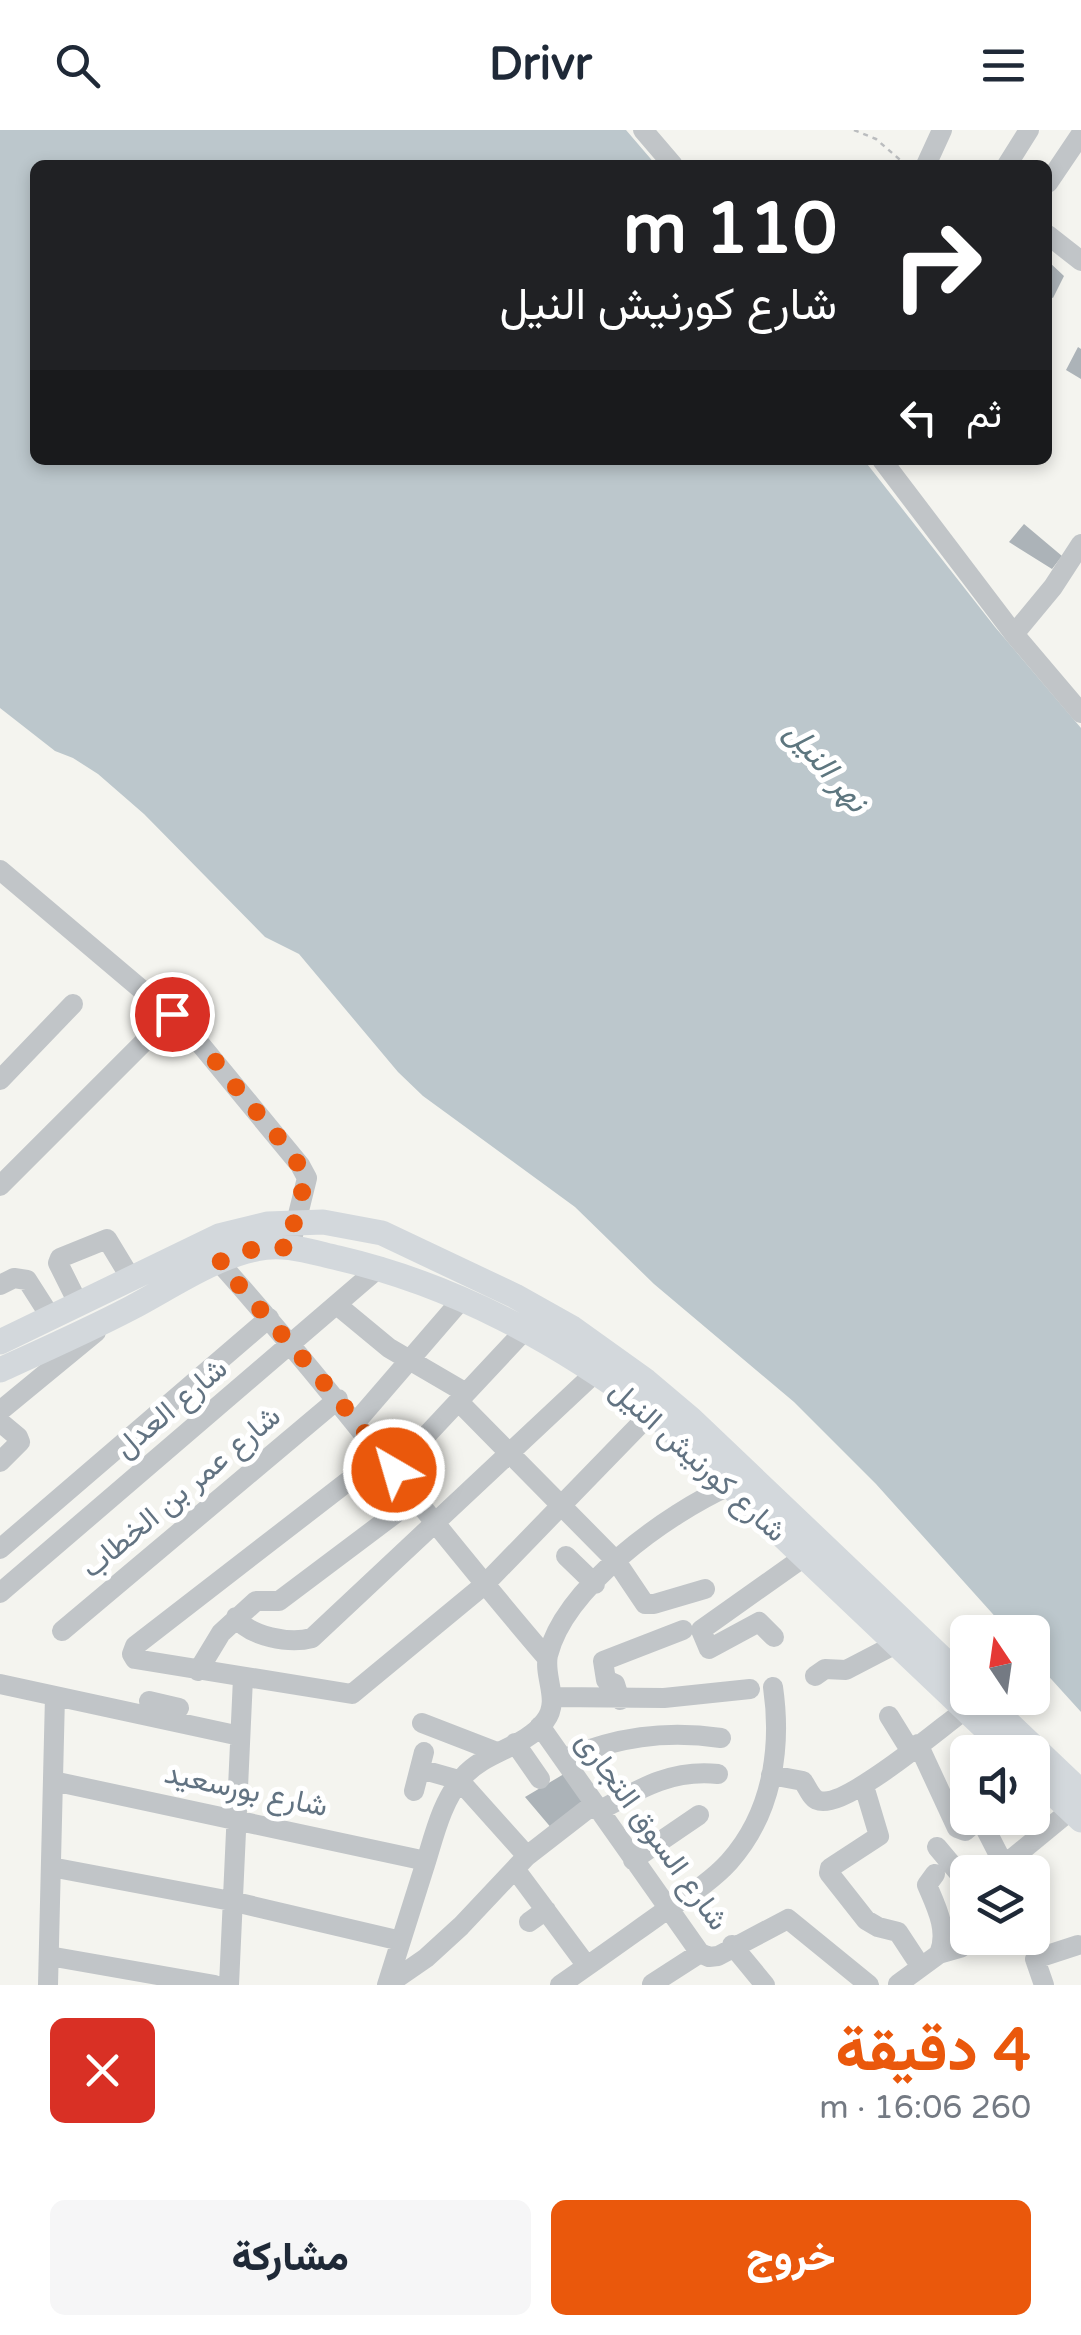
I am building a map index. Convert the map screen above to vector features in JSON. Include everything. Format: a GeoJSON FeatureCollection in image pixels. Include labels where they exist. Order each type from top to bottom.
{"type":"FeatureCollection","features":[{"type":"Feature","properties":{"kind":"main road","name":"شارع كورنيش النيل"},"geometry":{"type":"LineString","coordinates":[[0,1370],[219,1262],[324,1222],[382,1233],[515,1296],[572,1328],[646,1380],[950,1666]]}},
{"type":"Feature","properties":{"kind":"main road","name":"شارع كورنيش النيل"},"geometry":{"type":"LineString","coordinates":[[0,1342],[219,1236],[293,1234],[463,1298],[526,1329],[597,1372],[652,1412],[896,1644],[950,1686]]}},
{"type":"Feature","properties":{"kind":"main road","name":"شارع كورنيش النيل"},"geometry":{"type":"LineString","coordinates":[[985,1715],[1078,1807]]}},
{"type":"Feature","properties":{"kind":"main road"},"geometry":{"type":"LineString","coordinates":[[1050,1787],[1078,1807]]}},
{"type":"Feature","properties":{"kind":"street"},"geometry":{"type":"LineString","coordinates":[[643,130],[668,160]]}},
{"type":"Feature","properties":{"kind":"street"},"geometry":{"type":"LineString","coordinates":[[928,160],[942,130]]}},
{"type":"Feature","properties":{"kind":"street"},"geometry":{"type":"LineString","coordinates":[[1010,160],[1029,130]]}},
{"type":"Feature","properties":{"kind":"street"},"geometry":{"type":"LineString","coordinates":[[1052,177],[1081,134]]}},
{"type":"Feature","properties":{"kind":"street"},"geometry":{"type":"LineString","coordinates":[[1052,238],[1081,260]]}},
{"type":"Feature","properties":{"kind":"street"},"geometry":{"type":"LineString","coordinates":[[886,465],[1014,634],[1081,713]]}},
{"type":"Feature","properties":{"kind":"street"},"geometry":{"type":"LineString","coordinates":[[1014,634],[1053,587],[1081,544]]}},
{"type":"Feature","properties":{"kind":"street"},"geometry":{"type":"LineString","coordinates":[[0,870],[187,1028],[300,1165],[306,1178],[293,1234]]}},
{"type":"Feature","properties":{"kind":"street"},"geometry":{"type":"LineString","coordinates":[[0,1080],[73,1004]]}},
{"type":"Feature","properties":{"kind":"street"},"geometry":{"type":"LineString","coordinates":[[0,1186],[172,1014]]}},
{"type":"Feature","properties":{"kind":"street"},"geometry":{"type":"LineString","coordinates":[[78,1302],[58,1263],[60,1258],[107,1239],[130,1277]]}},
{"type":"Feature","properties":{"kind":"street"},"geometry":{"type":"LineString","coordinates":[[219,1262],[338,1399],[484,1585],[547,1658],[553,1697],[550,1713],[540,1726],[483,1759],[460,1780],[439,1819],[387,1985]]}},
{"type":"Feature","properties":{"kind":"street","name":"شارع العدل"},"geometry":{"type":"LineString","coordinates":[[0,1593],[380,1267]]}},
{"type":"Feature","properties":{"kind":"street"},"geometry":{"type":"LineString","coordinates":[[0,1286],[14,1278],[27,1280],[50,1316]]}},
{"type":"Feature","properties":{"kind":"street"},"geometry":{"type":"LineString","coordinates":[[356,1422],[463,1298]]}},
{"type":"Feature","properties":{"kind":"street"},"geometry":{"type":"LineString","coordinates":[[337,1305],[370,1334],[462,1397],[510,1454],[616,1561],[648,1605],[705,1589]]}},
{"type":"Feature","properties":{"kind":"street"},"geometry":{"type":"LineString","coordinates":[[0,1411],[117,1315]]}},
{"type":"Feature","properties":{"kind":"street"},"geometry":{"type":"LineString","coordinates":[[0,1549],[269,1318]]}},
{"type":"Feature","properties":{"kind":"street"},"geometry":{"type":"LineString","coordinates":[[526,1329],[462,1397],[388,1463],[135,1646],[133,1656],[140,1661],[352,1694],[484,1585],[652,1412]]}},
{"type":"Feature","properties":{"kind":"street"},"geometry":{"type":"LineString","coordinates":[[236,1618],[249,1632],[310,1639],[597,1372]]}},
{"type":"Feature","properties":{"kind":"street","name":"شارع عمر بن الخطاب"},"geometry":{"type":"LineString","coordinates":[[62,1631],[338,1399]]}},
{"type":"Feature","properties":{"kind":"street"},"geometry":{"type":"LineString","coordinates":[[0,1422],[20,1440],[0,1462]]}},
{"type":"Feature","properties":{"kind":"street"},"geometry":{"type":"LineString","coordinates":[[547,1658],[571,1610],[616,1561],[657,1525],[729,1486]]}},
{"type":"Feature","properties":{"kind":"street"},"geometry":{"type":"LineString","coordinates":[[198,1671],[221,1633],[256,1602],[279,1601],[416,1498]]}},
{"type":"Feature","properties":{"kind":"street"},"geometry":{"type":"LineString","coordinates":[[566,1556],[595,1584]]}},
{"type":"Feature","properties":{"kind":"street"},"geometry":{"type":"LineString","coordinates":[[774,1638],[759,1622],[708,1649],[702,1630],[804,1557]]}},
{"type":"Feature","properties":{"kind":"street"},"geometry":{"type":"LineString","coordinates":[[620,1700],[616,1684],[606,1680],[604,1660],[683,1630]]}},
{"type":"Feature","properties":{"kind":"street"},"geometry":{"type":"LineString","coordinates":[[815,1676],[826,1669],[846,1670],[896,1644]]}},
{"type":"Feature","properties":{"kind":"street"},"geometry":{"type":"LineString","coordinates":[[229,1985],[243,1678]]}},
{"type":"Feature","properties":{"kind":"street"},"geometry":{"type":"LineString","coordinates":[[0,1684],[55,1696],[180,1708]]}},
{"type":"Feature","properties":{"kind":"street"},"geometry":{"type":"LineString","coordinates":[[561,1985],[704,1885],[748,1837],[771,1776],[777,1731],[773,1688]]}},
{"type":"Feature","properties":{"kind":"street"},"geometry":{"type":"LineString","coordinates":[[553,1697],[620,1700],[750,1689]]}},
{"type":"Feature","properties":{"kind":"street"},"geometry":{"type":"LineString","coordinates":[[48,1985],[55,1696]]}},
{"type":"Feature","properties":{"kind":"street"},"geometry":{"type":"LineString","coordinates":[[151,1707],[240,1736]]}},
{"type":"Feature","properties":{"kind":"street"},"geometry":{"type":"LineString","coordinates":[[771,1776],[803,1781],[820,1801],[840,1798],[864,1786],[959,1715]]}},
{"type":"Feature","properties":{"kind":"street"},"geometry":{"type":"LineString","coordinates":[[888,1716],[914,1747],[956,1828],[965,1831],[977,1821],[982,1822],[995,1855]]}},
{"type":"Feature","properties":{"kind":"street"},"geometry":{"type":"LineString","coordinates":[[422,1722],[506,1748],[540,1778]]}},
{"type":"Feature","properties":{"kind":"street","name":"شارع السوق التجارى"},"geometry":{"type":"LineString","coordinates":[[540,1726],[700,1953],[714,1957],[780,1920],[791,1920],[868,1985]]}},
{"type":"Feature","properties":{"kind":"street"},"geometry":{"type":"LineString","coordinates":[[564,1759],[601,1744],[640,1736],[721,1738]]}},
{"type":"Feature","properties":{"kind":"street"},"geometry":{"type":"LineString","coordinates":[[414,1792],[422,1761],[460,1780],[521,1862],[537,1916],[587,1966]]}},
{"type":"Feature","properties":{"kind":"street"},"geometry":{"type":"LineString","coordinates":[[387,1985],[426,1958],[461,1926],[521,1862],[597,1807],[668,1776],[685,1772],[718,1774]]}},
{"type":"Feature","properties":{"kind":"street","name":"شارع بورسعيد"},"geometry":{"type":"LineString","coordinates":[[53,1780],[426,1861]]}},
{"type":"Feature","properties":{"kind":"street"},"geometry":{"type":"LineString","coordinates":[[864,1786],[879,1836],[830,1868],[829,1873],[866,1920],[878,1928],[898,1932],[921,1968]]}},
{"type":"Feature","properties":{"kind":"street"},"geometry":{"type":"LineString","coordinates":[[1018,1855],[1078,1807]]}},
{"type":"Feature","properties":{"kind":"street"},"geometry":{"type":"LineString","coordinates":[[633,1860],[700,1816]]}},
{"type":"Feature","properties":{"kind":"street"},"geometry":{"type":"LineString","coordinates":[[938,1847],[950,1862]]}},
{"type":"Feature","properties":{"kind":"street"},"geometry":{"type":"LineString","coordinates":[[51,1868],[231,1902],[401,1941]]}},
{"type":"Feature","properties":{"kind":"street"},"geometry":{"type":"LineString","coordinates":[[934,1874],[927,1885],[939,1910],[943,1938],[940,1954]]}},
{"type":"Feature","properties":{"kind":"street"},"geometry":{"type":"LineString","coordinates":[[732,1946],[765,1985]]}},
{"type":"Feature","properties":{"kind":"street"},"geometry":{"type":"LineString","coordinates":[[1044,1985],[1035,1959],[1078,1946]]}},
{"type":"Feature","properties":{"kind":"street"},"geometry":{"type":"LineString","coordinates":[[897,1985],[950,1951]]}},
{"type":"Feature","properties":{"kind":"street"},"geometry":{"type":"LineString","coordinates":[[652,1984],[700,1953]]}},
{"type":"Feature","properties":{"kind":"street"},"geometry":{"type":"LineString","coordinates":[[49,1956],[215,1985]]}},
{"type":"Feature","properties":{"kind":"path"},"geometry":{"type":"LineString","coordinates":[[854,130],[876,139],[900,160]]}},
{"type":"Feature","properties":{"kind":"water","name":"نهر النيل"},"geometry":{"type":"Polygon","coordinates":[[[0,130],[626,130],[652,160],[30,160],[30,465],[868,465],[995,627],[1081,728],[1081,1712],[1050,1678],[1050,1615],[994,1615],[876,1484],[794,1402],[654,1284],[575,1207],[423,1096],[398,1072],[299,954],[265,937],[144,814],[98,774],[55,751],[0,708],[0,130]]]}},
{"type":"Feature","properties":{"kind":"building"},"geometry":{"type":"Polygon","coordinates":[[[1052,265],[1064,276],[1052,298],[1052,265]]]}},
{"type":"Feature","properties":{"kind":"building"},"geometry":{"type":"Polygon","coordinates":[[[1078,347],[1081,349],[1081,379],[1066,370],[1078,347]]]}},
{"type":"Feature","properties":{"kind":"building"},"geometry":{"type":"Polygon","coordinates":[[[1024,524],[1062,556],[1052,569],[1009,542],[1024,524]]]}},
{"type":"Feature","properties":{"kind":"building"},"geometry":{"type":"Polygon","coordinates":[[[569,1771],[590,1802],[553,1830],[525,1797],[569,1771]]]}},
{"type":"Feature","properties":{"kind":"route"},"geometry":{"type":"LineString","coordinates":[[172,1014],[300,1165],[306,1178],[294,1221],[292,1247],[267,1246],[219,1262],[394,1470]]}}]}
